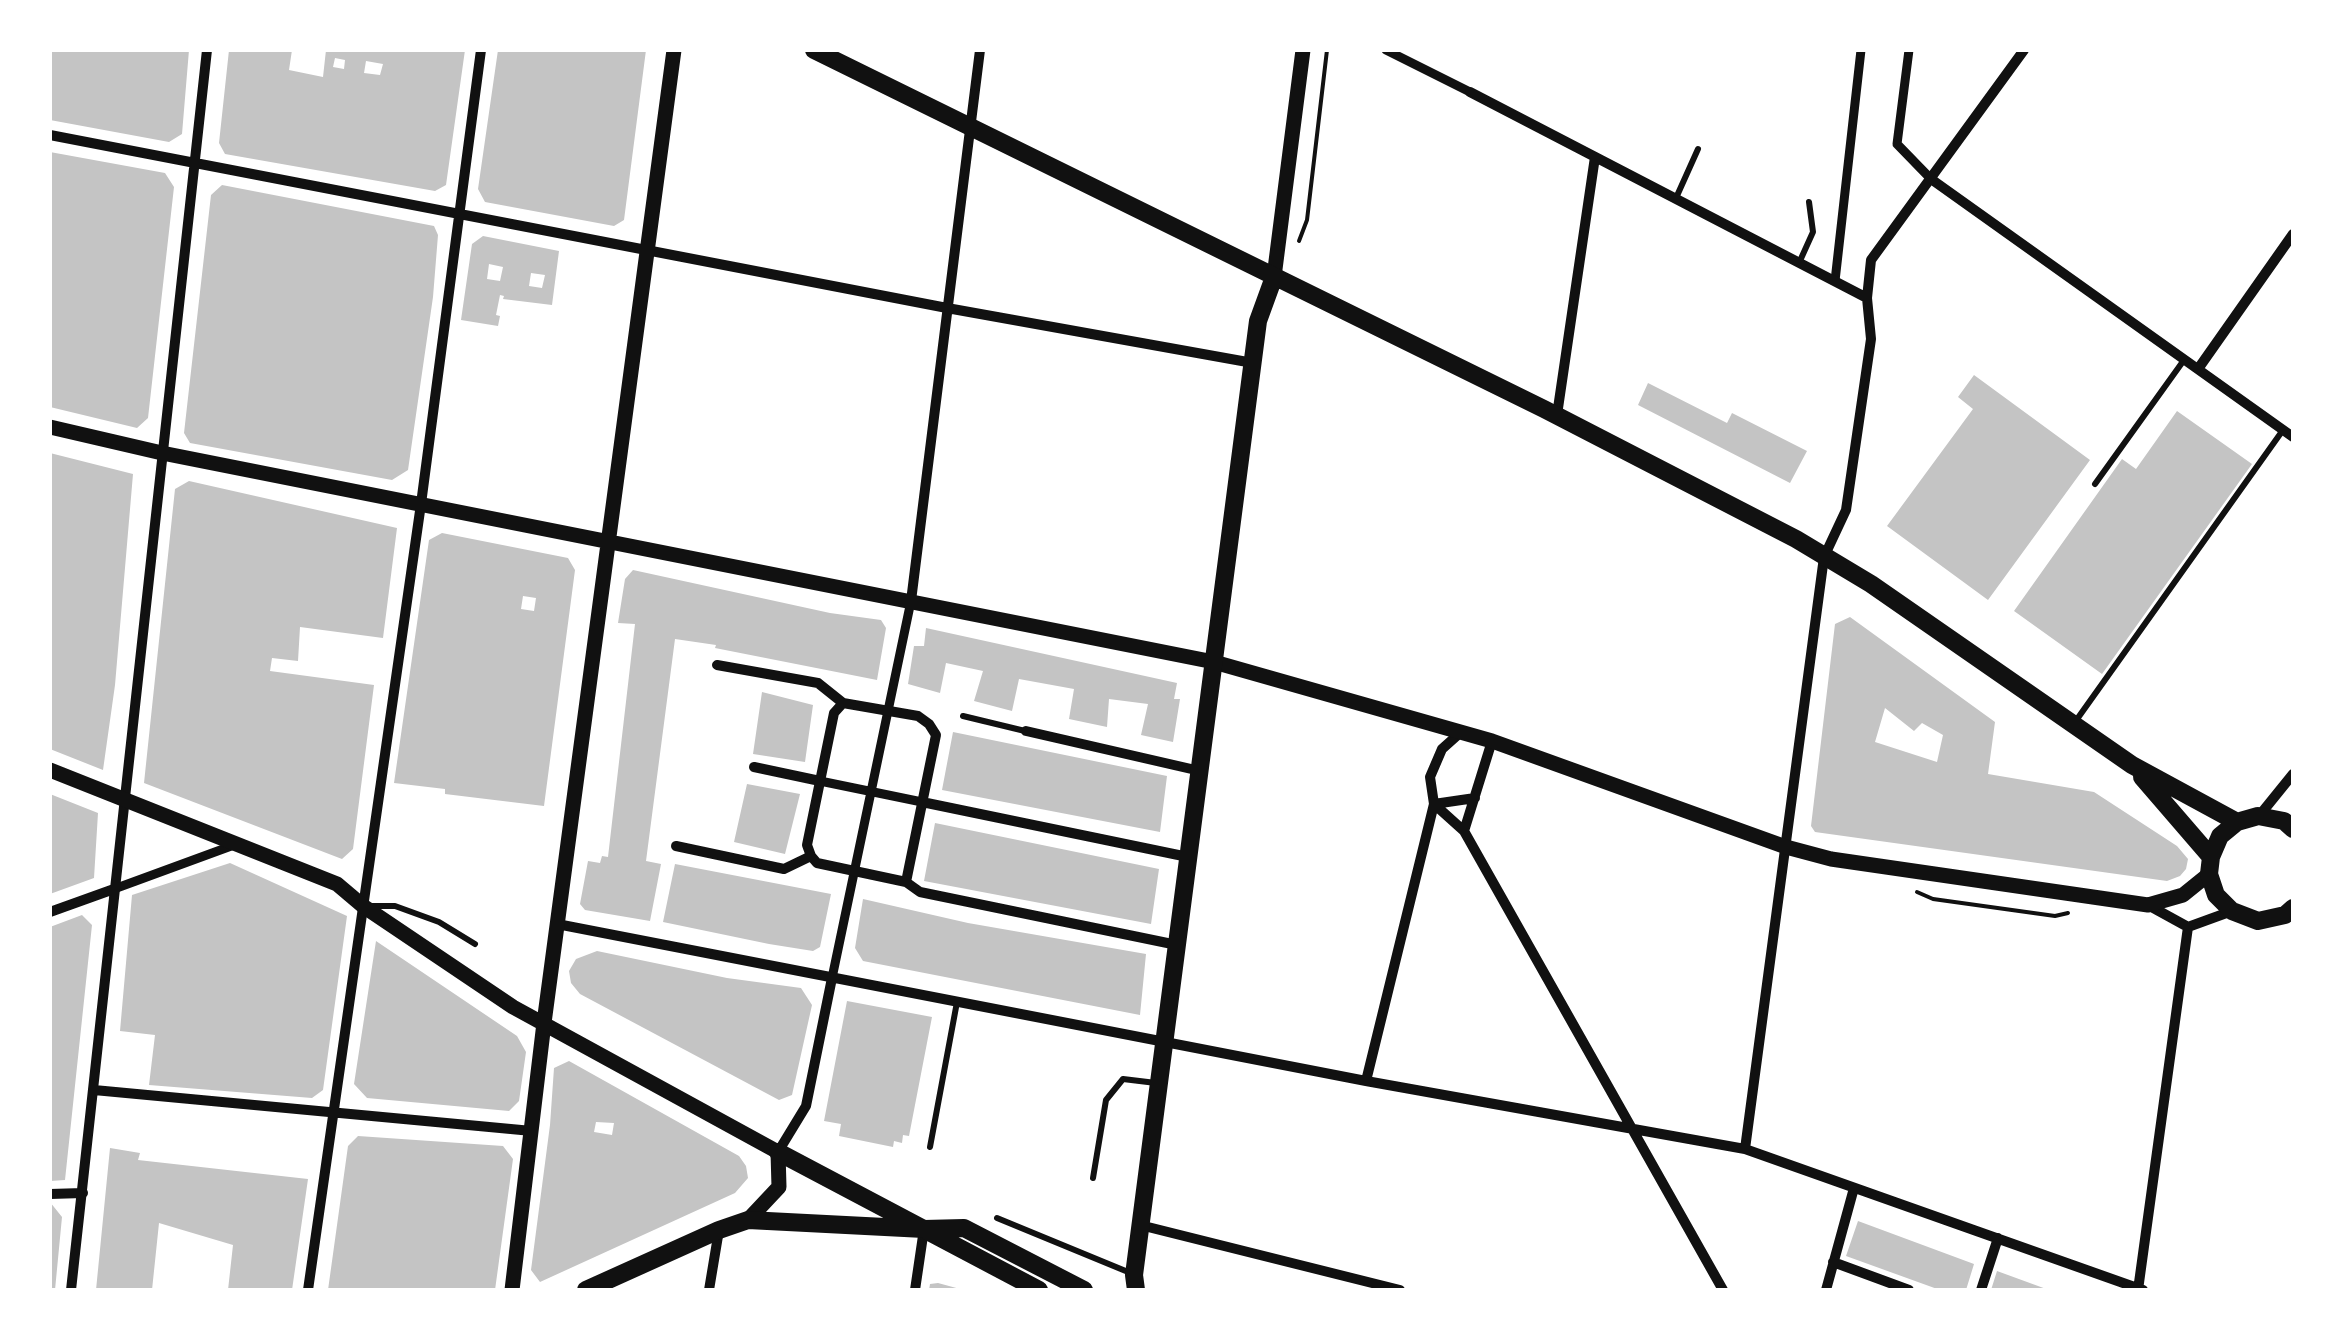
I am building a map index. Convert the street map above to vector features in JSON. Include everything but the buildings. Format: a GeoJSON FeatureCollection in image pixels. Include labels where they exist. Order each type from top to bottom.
{"type":"FeatureCollection","features":[{"type":"Feature","properties":{"kind":"main road"},"geometry":{"type":"LineString","coordinates":[[814,50],[1557,415],[1796,539],[1871,584],[2132,765],[2237,822]]}},
{"type":"Feature","properties":{"kind":"main road"},"geometry":{"type":"LineString","coordinates":[[1131,1285],[1258,321],[1274,277]]}},
{"type":"Feature","properties":{"kind":"main road"},"geometry":{"type":"LineString","coordinates":[[2132,765],[2210,865],[2216,895],[2232,911],[2258,921],[2290,914]]}},
{"type":"Feature","properties":{"kind":"main road"},"geometry":{"type":"LineString","coordinates":[[2210,865],[2220,836],[2237,822],[2258,816],[2284,821],[2293,828]]}},
{"type":"Feature","properties":{"kind":"main road"},"geometry":{"type":"LineString","coordinates":[[778,1152],[1039,1290]]}},
{"type":"Feature","properties":{"kind":"main road"},"geometry":{"type":"LineString","coordinates":[[586,1290],[748,1220],[924,1230],[964,1228],[1084,1290]]}},
{"type":"Feature","properties":{"kind":"street"},"geometry":{"type":"LineString","coordinates":[[71,1290],[207,50]]}},
{"type":"Feature","properties":{"kind":"street"},"geometry":{"type":"LineString","coordinates":[[308,1290],[421,504],[481,50]]}},
{"type":"Feature","properties":{"kind":"street"},"geometry":{"type":"LineString","coordinates":[[512,1290],[674,50]]}},
{"type":"Feature","properties":{"kind":"street"},"geometry":{"type":"LineString","coordinates":[[748,1220],[779,1187],[778,1152],[806,1106],[911,602],[980,50]]}},
{"type":"Feature","properties":{"kind":"street"},"geometry":{"type":"LineString","coordinates":[[1274,277],[1302,50]]}},
{"type":"Feature","properties":{"kind":"street"},"geometry":{"type":"LineString","coordinates":[[1386,50],[1867,298]]}},
{"type":"Feature","properties":{"kind":"street"},"geometry":{"type":"LineString","coordinates":[[1834,281],[1861,50]]}},
{"type":"Feature","properties":{"kind":"street"},"geometry":{"type":"LineString","coordinates":[[1909,50],[1898,144],[1931,179],[2288,434]]}},
{"type":"Feature","properties":{"kind":"street"},"geometry":{"type":"LineString","coordinates":[[1745,1149],[1824,557],[1846,510],[1872,339],[1867,298],[1872,260],[2024,50]]}},
{"type":"Feature","properties":{"kind":"street"},"geometry":{"type":"LineString","coordinates":[[50,135],[1253,363]]}},
{"type":"Feature","properties":{"kind":"street"},"geometry":{"type":"LineString","coordinates":[[1557,415],[1595,157]]}},
{"type":"Feature","properties":{"kind":"street"},"geometry":{"type":"LineString","coordinates":[[2198,370],[2293,234]]}},
{"type":"Feature","properties":{"kind":"street"},"geometry":{"type":"LineString","coordinates":[[50,426],[162,453],[1214,662],[1492,741],[1831,860],[2148,905],[2188,927],[2232,911]]}},
{"type":"Feature","properties":{"kind":"street"},"geometry":{"type":"LineString","coordinates":[[718,665],[818,683],[843,703],[918,716],[936,734],[906,882]]}},
{"type":"Feature","properties":{"kind":"street"},"geometry":{"type":"LineString","coordinates":[[843,703],[834,714],[808,844],[817,863],[906,882],[920,892],[1177,945]]}},
{"type":"Feature","properties":{"kind":"street"},"geometry":{"type":"LineString","coordinates":[[1026,731],[1200,771]]}},
{"type":"Feature","properties":{"kind":"street"},"geometry":{"type":"LineString","coordinates":[[1366,1081],[1434,804],[1430,777],[1442,749],[1461,732]]}},
{"type":"Feature","properties":{"kind":"street"},"geometry":{"type":"LineString","coordinates":[[1464,831],[1492,741]]}},
{"type":"Feature","properties":{"kind":"street"},"geometry":{"type":"LineString","coordinates":[[754,767],[1188,856]]}},
{"type":"Feature","properties":{"kind":"street"},"geometry":{"type":"LineString","coordinates":[[50,770],[337,884],[362,906],[513,1007],[778,1152]]}},
{"type":"Feature","properties":{"kind":"street"},"geometry":{"type":"LineString","coordinates":[[2258,816],[2293,774]]}},
{"type":"Feature","properties":{"kind":"street"},"geometry":{"type":"LineString","coordinates":[[1434,804],[1475,798]]}},
{"type":"Feature","properties":{"kind":"street"},"geometry":{"type":"LineString","coordinates":[[1434,804],[1464,831],[1723,1290]]}},
{"type":"Feature","properties":{"kind":"street"},"geometry":{"type":"LineString","coordinates":[[50,912],[238,844]]}},
{"type":"Feature","properties":{"kind":"street"},"geometry":{"type":"LineString","coordinates":[[676,846],[784,868],[812,856]]}},
{"type":"Feature","properties":{"kind":"street"},"geometry":{"type":"LineString","coordinates":[[2148,905],[2183,895],[2210,865]]}},
{"type":"Feature","properties":{"kind":"street"},"geometry":{"type":"LineString","coordinates":[[558,924],[1366,1081],[1745,1149],[2140,1289],[2188,927]]}},
{"type":"Feature","properties":{"kind":"street"},"geometry":{"type":"LineString","coordinates":[[94,1090],[532,1132]]}},
{"type":"Feature","properties":{"kind":"street"},"geometry":{"type":"LineString","coordinates":[[1826,1290],[1854,1188]]}},
{"type":"Feature","properties":{"kind":"street"},"geometry":{"type":"LineString","coordinates":[[50,1194],[83,1192]]}},
{"type":"Feature","properties":{"kind":"street"},"geometry":{"type":"LineString","coordinates":[[1140,1225],[1400,1290]]}},
{"type":"Feature","properties":{"kind":"street"},"geometry":{"type":"LineString","coordinates":[[710,1290],[718,1230]]}},
{"type":"Feature","properties":{"kind":"street"},"geometry":{"type":"LineString","coordinates":[[915,1290],[924,1230]]}},
{"type":"Feature","properties":{"kind":"street"},"geometry":{"type":"LineString","coordinates":[[1982,1290],[1998,1238]]}},
{"type":"Feature","properties":{"kind":"street"},"geometry":{"type":"LineString","coordinates":[[1833,1262],[1908,1290]]}},
{"type":"Feature","properties":{"kind":"lane"},"geometry":{"type":"LineString","coordinates":[[1676,199],[1698,149]]}},
{"type":"Feature","properties":{"kind":"lane"},"geometry":{"type":"LineString","coordinates":[[1799,263],[1812,232],[1809,202]]}},
{"type":"Feature","properties":{"kind":"lane"},"geometry":{"type":"LineString","coordinates":[[2095,484],[2184,360]]}},
{"type":"Feature","properties":{"kind":"lane"},"geometry":{"type":"LineString","coordinates":[[2073,724],[2194,554],[2288,434]]}},
{"type":"Feature","properties":{"kind":"lane"},"geometry":{"type":"LineString","coordinates":[[963,716],[1026,731]]}},
{"type":"Feature","properties":{"kind":"lane"},"geometry":{"type":"LineString","coordinates":[[362,906],[396,906],[439,922],[475,944]]}},
{"type":"Feature","properties":{"kind":"lane"},"geometry":{"type":"LineString","coordinates":[[930,1147],[957,1002]]}},
{"type":"Feature","properties":{"kind":"lane"},"geometry":{"type":"LineString","coordinates":[[1093,1178],[1106,1100],[1123,1079],[1159,1084]]}},
{"type":"Feature","properties":{"kind":"lane"},"geometry":{"type":"LineString","coordinates":[[997,1218],[1131,1285]]}},
{"type":"Feature","properties":{"kind":"path"},"geometry":{"type":"LineString","coordinates":[[1906,888],[1933,899],[2061,917],[2076,907]]}}]}
